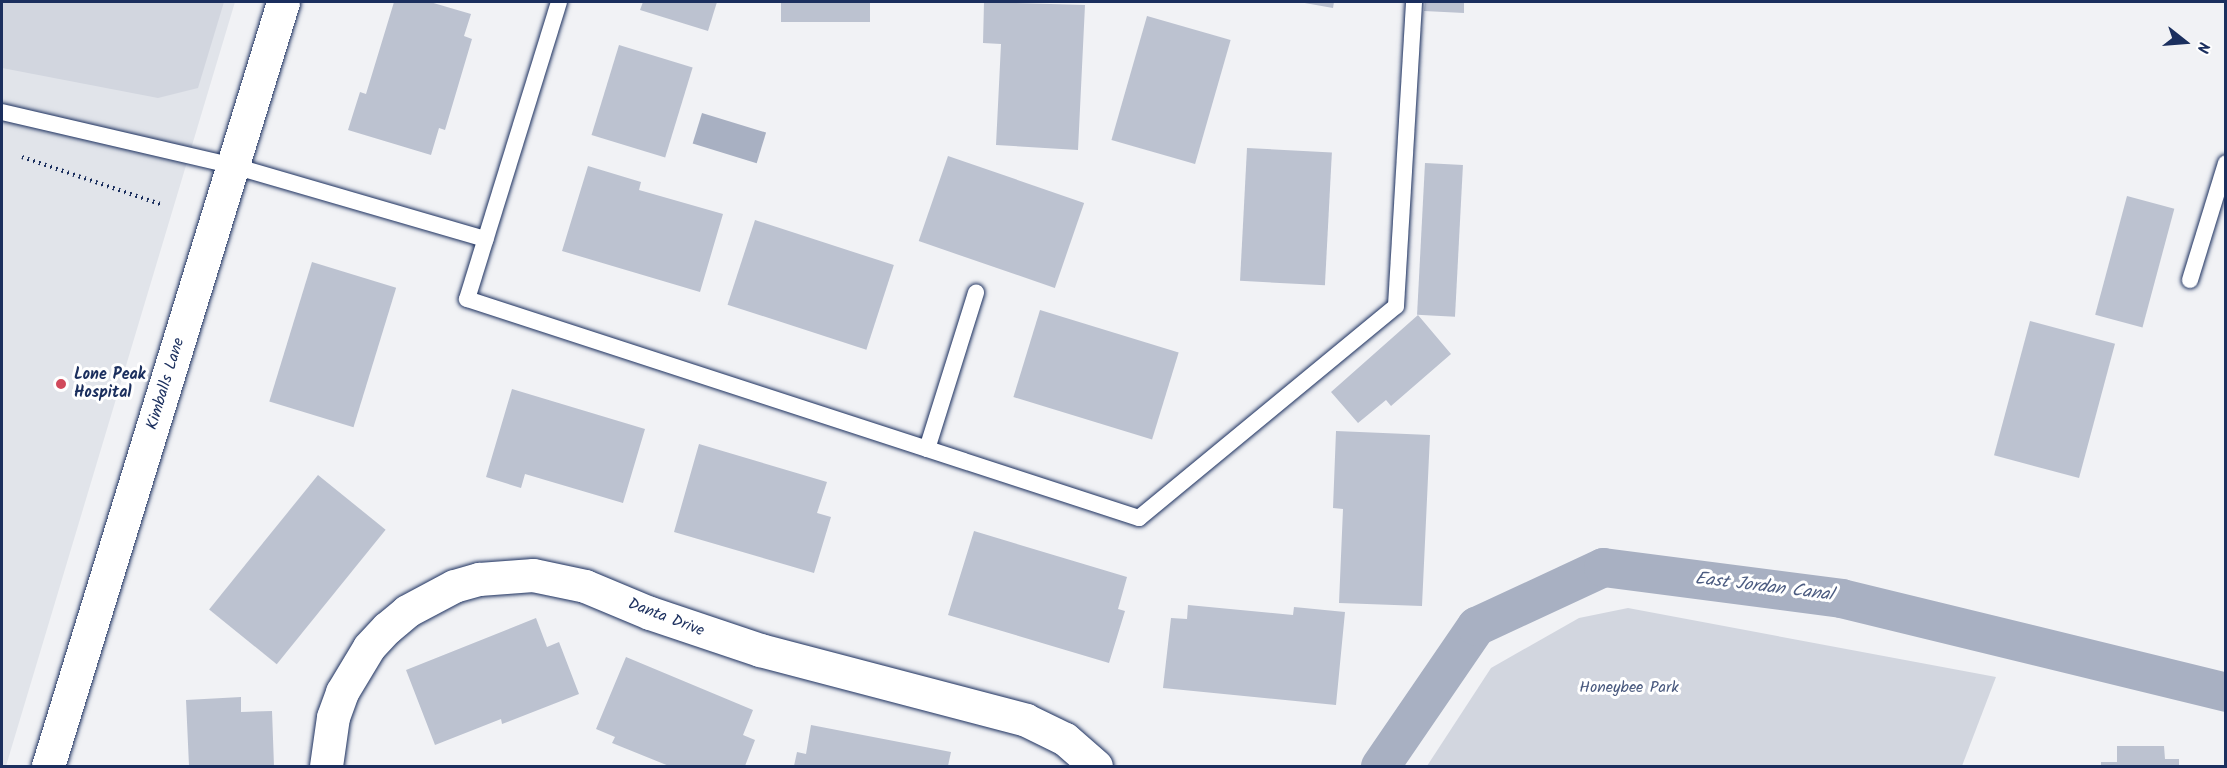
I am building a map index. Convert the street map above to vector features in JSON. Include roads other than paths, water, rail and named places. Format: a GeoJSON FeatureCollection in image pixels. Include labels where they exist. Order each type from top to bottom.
{"type":"FeatureCollection","features":[{"type":"Feature","properties":{"kind":"street","name":"Kimballs Lane"},"geometry":{"type":"LineString","coordinates":[[48,766],[283,2]]}},
{"type":"Feature","properties":{"kind":"street","name":"Danta Drive"},"geometry":{"type":"LineString","coordinates":[[326,766],[329,735],[342,692],[369,647],[387,628],[407,611],[454,586],[479,579],[524,575],[585,586],[716,637],[1026,720],[1065,739],[1094,765]]}},
{"type":"Feature","properties":{"kind":"lane"},"geometry":{"type":"LineString","coordinates":[[559,2],[467,300],[1139,518],[1396,306],[1414,2]]}},
{"type":"Feature","properties":{"kind":"lane"},"geometry":{"type":"LineString","coordinates":[[2,112],[234,166],[486,239]]}},
{"type":"Feature","properties":{"kind":"lane"},"geometry":{"type":"LineString","coordinates":[[2190,280],[2226,163]]}},
{"type":"Feature","properties":{"kind":"lane"},"geometry":{"type":"LineString","coordinates":[[927,449],[975,292]]}},
{"type":"Feature","properties":{"kind":"water"},"geometry":{"type":"Polygon","coordinates":[[[702,113],[766,133],[757,163],[693,144],[702,113]]]}},
{"type":"Feature","properties":{"kind":"waterway","name":"East Jordan Canal"},"geometry":{"type":"LineString","coordinates":[[1380,766],[1476,626],[1603,567],[1841,598],[2226,692]]}},
{"type":"Feature","properties":{"kind":"place","name":"Lone Peak Hospital"},"geometry":{"type":"Point","coordinates":[61,384]}},
{"type":"Feature","properties":{"kind":"park label","name":"Honeybee Park"},"geometry":{"type":"Point","coordinates":[1629,688]}}]}
